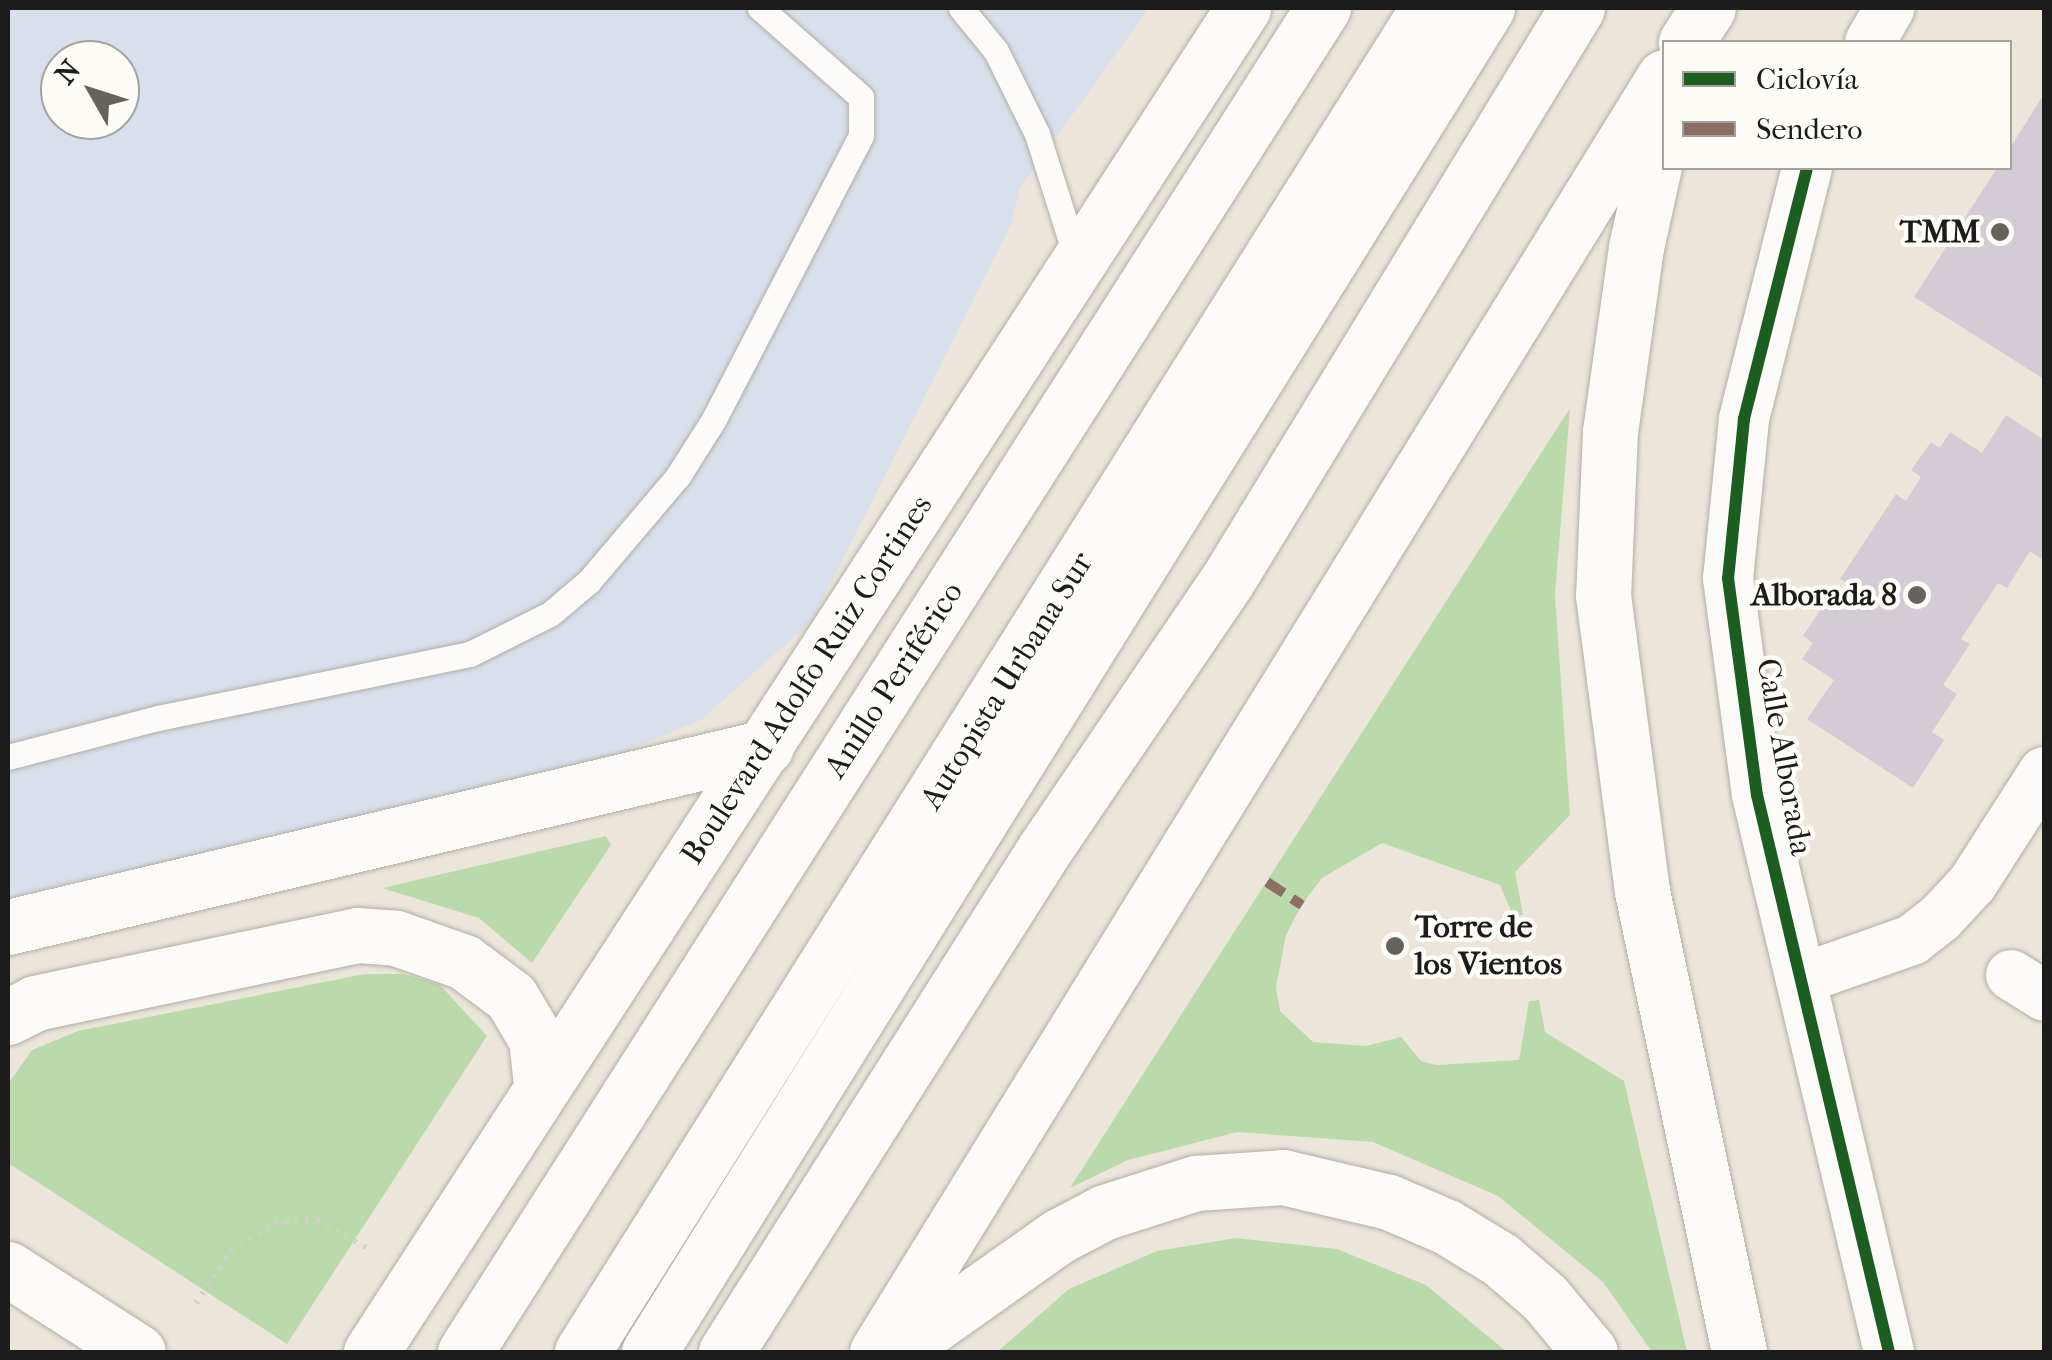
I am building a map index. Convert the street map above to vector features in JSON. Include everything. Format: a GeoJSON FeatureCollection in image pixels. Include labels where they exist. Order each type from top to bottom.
{"type":"FeatureCollection","features":[{"type":"Feature","properties":{"kind":"main road","name":"Boulevard Adolfo Ruiz Cortines"},"geometry":{"type":"LineString","coordinates":[[371,1352],[541,1084],[766,748],[1243,8]]}},
{"type":"Feature","properties":{"kind":"main road"},"geometry":{"type":"LineString","coordinates":[[1236,143],[1312,8]]}},
{"type":"Feature","properties":{"kind":"main road","name":"Anillo Periférico"},"geometry":{"type":"LineString","coordinates":[[465,1352],[1323,8]]}},
{"type":"Feature","properties":{"kind":"main road","name":"Autopista Urbana Sur"},"geometry":{"type":"LineString","coordinates":[[582,1352],[1428,8]]}},
{"type":"Feature","properties":{"kind":"main road","name":"Autopista Urbana Sur"},"geometry":{"type":"LineString","coordinates":[[649,1352],[1488,8]]}},
{"type":"Feature","properties":{"kind":"main road"},"geometry":{"type":"LineString","coordinates":[[726,1352],[1044,850],[1227,581],[1577,8]]}},
{"type":"Feature","properties":{"kind":"main road"},"geometry":{"type":"LineString","coordinates":[[1687,40],[1708,8]]}},
{"type":"Feature","properties":{"kind":"main road"},"geometry":{"type":"LineString","coordinates":[[877,1352],[1662,80]]}},
{"type":"Feature","properties":{"kind":"main road"},"geometry":{"type":"LineString","coordinates":[[1662,130],[1636,247],[1610,431],[1603,595],[1642,892],[1738,1352]]}},
{"type":"Feature","properties":{"kind":"main road"},"geometry":{"type":"LineString","coordinates":[[8,928],[766,748]]}},
{"type":"Feature","properties":{"kind":"main road"},"geometry":{"type":"LineString","coordinates":[[8,1017],[34,1003],[358,935],[396,938],[464,962],[512,996],[536,1038],[541,1084]]}},
{"type":"Feature","properties":{"kind":"main road"},"geometry":{"type":"LineString","coordinates":[[895,1352],[1059,1236],[1104,1212],[1196,1183],[1282,1177],[1389,1202],[1447,1227],[1530,1285],[1590,1352]]}},
{"type":"Feature","properties":{"kind":"main road"},"geometry":{"type":"LineString","coordinates":[[8,1269],[138,1352]]}},
{"type":"Feature","properties":{"kind":"street"},"geometry":{"type":"LineString","coordinates":[[1871,40],[1890,8]]}},
{"type":"Feature","properties":{"kind":"street","name":"Calle Alborada"},"geometry":{"type":"LineString","coordinates":[[1806,170],[1744,419],[1728,578],[1757,795],[1889,1352]]}},
{"type":"Feature","properties":{"kind":"street"},"geometry":{"type":"LineString","coordinates":[[1802,979],[1912,940],[1941,917],[1972,884],[2044,772]]}},
{"type":"Feature","properties":{"kind":"lane"},"geometry":{"type":"LineString","coordinates":[[8,757],[158,718],[470,654],[550,614],[589,581],[678,476],[748,358],[861,135],[861,97],[760,8]]}},
{"type":"Feature","properties":{"kind":"lane"},"geometry":{"type":"LineString","coordinates":[[961,8],[996,50],[1037,134],[1078,264]]}},
{"type":"Feature","properties":{"kind":"path"},"geometry":{"type":"LineString","coordinates":[[196,1303],[231,1251],[274,1223],[318,1220],[371,1251]]}},
{"type":"Feature","properties":{"kind":"shaded area"},"geometry":{"type":"Polygon","coordinates":[[[8,8],[1149,8],[1020,188],[1011,225],[812,621],[701,720],[579,771],[8,897],[8,8]]]}},
{"type":"Feature","properties":{"kind":"green space"},"geometry":{"type":"Polygon","coordinates":[[[1570,408],[1555,595],[1570,815],[1515,872],[1523,915],[1513,916],[1500,885],[1382,843],[1322,878],[1302,904],[1286,935],[1276,987],[1280,1011],[1313,1042],[1366,1046],[1401,1037],[1421,1061],[1437,1065],[1519,1060],[1529,1001],[1539,1000],[1545,1032],[1624,1081],[1687,1352],[1652,1352],[1603,1282],[1498,1196],[1373,1142],[1237,1132],[1128,1160],[1070,1188],[1570,408]]]}},
{"type":"Feature","properties":{"kind":"green space"},"geometry":{"type":"Polygon","coordinates":[[[606,836],[611,845],[532,963],[479,918],[382,888],[606,836]]]}},
{"type":"Feature","properties":{"kind":"green space"},"geometry":{"type":"Polygon","coordinates":[[[365,974],[404,974],[440,985],[487,1036],[287,1344],[8,1163],[8,1084],[32,1050],[78,1031],[365,974]]]}},
{"type":"Feature","properties":{"kind":"green space"},"geometry":{"type":"Polygon","coordinates":[[[1236,1238],[1337,1249],[1426,1285],[1507,1352],[997,1352],[1069,1289],[1157,1251],[1236,1238]]]}},
{"type":"Feature","properties":{"kind":"building","name":"TMM"},"geometry":{"type":"Polygon","coordinates":[[[2044,94],[2044,379],[1914,297],[1996,170],[2012,170],[2012,145],[2044,94]]]}},
{"type":"Feature","properties":{"kind":"building","name":"Alborada 8"},"geometry":{"type":"Polygon","coordinates":[[[2006,415],[2044,440],[2044,561],[2030,551],[2007,588],[1998,583],[1961,639],[1970,644],[1943,685],[1957,694],[1932,732],[1944,740],[1913,788],[1807,719],[1834,680],[1802,659],[1813,643],[1803,636],[1825,603],[1834,609],[1851,585],[1840,579],[1896,494],[1906,501],[1921,477],[1911,470],[1931,442],[1940,448],[1950,432],[1982,453],[2006,415]]]}},
{"type":"Feature","properties":{"kind":"marked path"},"geometry":{"type":"LineString","coordinates":[[1267,882],[1302,905]]}},
{"type":"Feature","properties":{"kind":"cycle path"},"geometry":{"type":"LineString","coordinates":[[1806,170],[1744,419],[1728,578],[1757,795],[1889,1352]]}},
{"type":"Feature","properties":{"kind":"place","name":"TMM"},"geometry":{"type":"Point","coordinates":[2000,232]}},
{"type":"Feature","properties":{"kind":"place","name":"Alborada 8"},"geometry":{"type":"Point","coordinates":[1917,595]}},
{"type":"Feature","properties":{"kind":"place","name":"Torre de los Vientos"},"geometry":{"type":"Point","coordinates":[1395,946]}}]}
